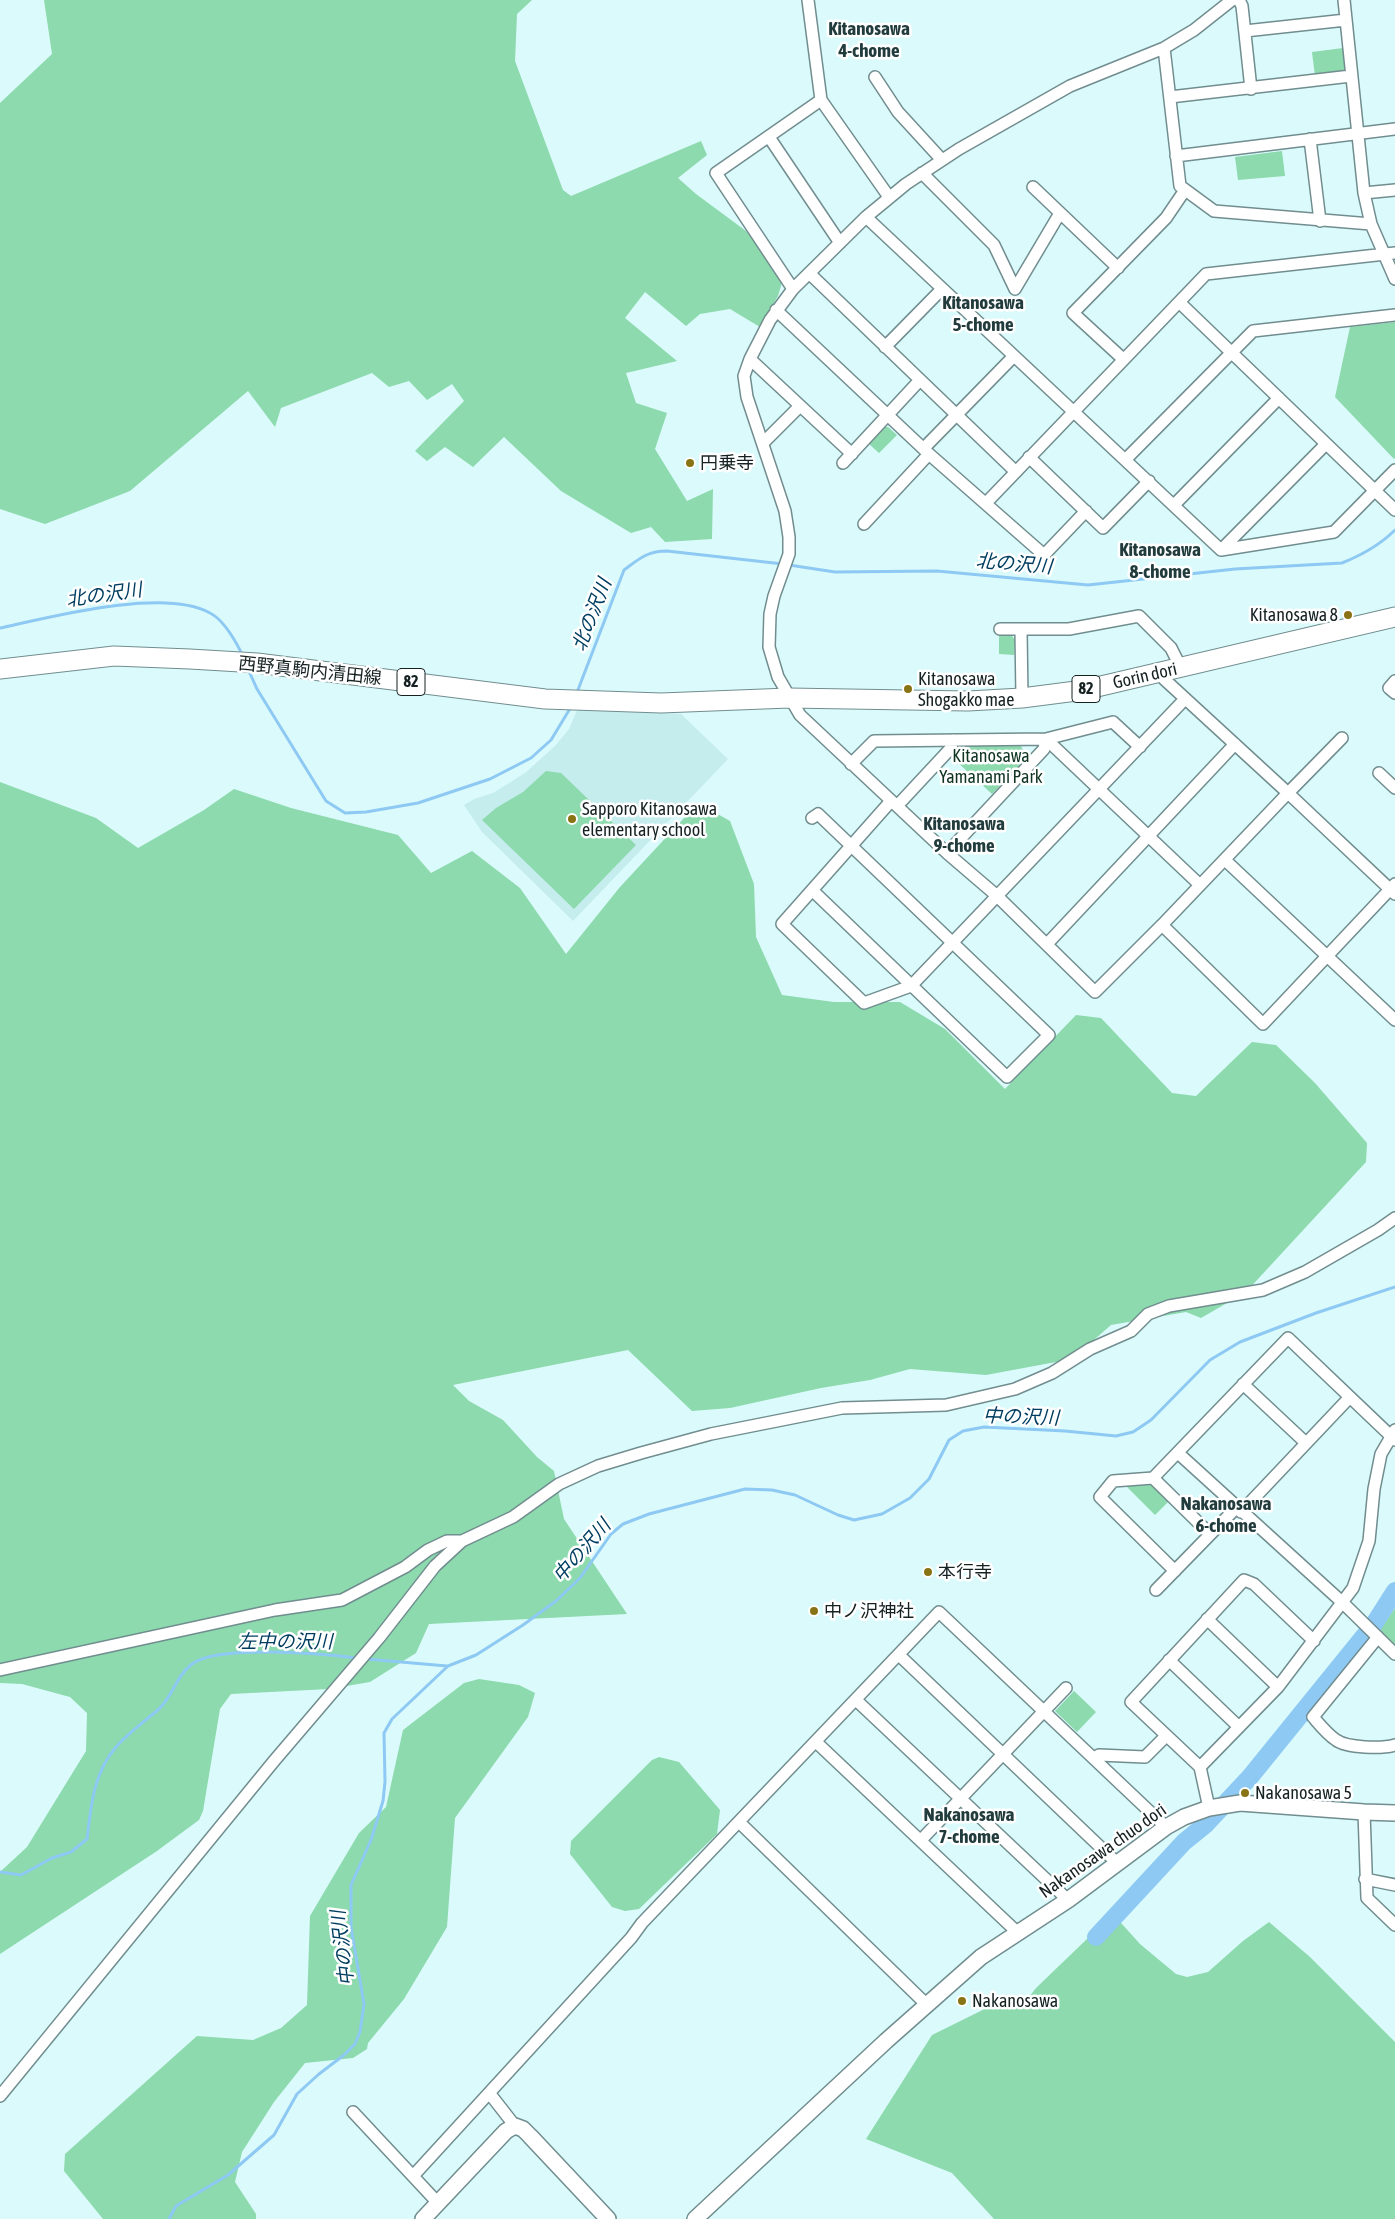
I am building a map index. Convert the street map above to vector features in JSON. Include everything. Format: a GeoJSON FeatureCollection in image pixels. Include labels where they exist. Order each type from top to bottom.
{"type":"FeatureCollection","features":[{"type":"Feature","properties":{"kind":"main road","name":"Gorin dori"},"geometry":{"type":"LineString","coordinates":[[770,699],[968,701],[1022,698],[1084,690],[1395,617]]}},
{"type":"Feature","properties":{"kind":"main road","name":"西野真駒内清田線"},"geometry":{"type":"LineString","coordinates":[[0,669],[114,656],[257,663],[565,700],[661,703],[770,699]]}},
{"type":"Feature","properties":{"kind":"street"},"geometry":{"type":"LineString","coordinates":[[808,0],[821,100],[889,197]]}},
{"type":"Feature","properties":{"kind":"street"},"geometry":{"type":"LineString","coordinates":[[1232,0],[1194,30],[1164,48],[1070,86],[942,160],[889,197],[866,217],[793,289],[776,310],[750,359],[744,376],[747,397],[785,511],[789,554],[774,596],[770,614],[769,646],[778,677],[800,715],[947,853],[996,895],[1095,992],[1342,738]]}},
{"type":"Feature","properties":{"kind":"street"},"geometry":{"type":"LineString","coordinates":[[1239,0],[1242,6],[1251,89]]}},
{"type":"Feature","properties":{"kind":"street"},"geometry":{"type":"LineString","coordinates":[[1344,0],[1364,193],[1371,224],[1390,254],[1395,279]]}},
{"type":"Feature","properties":{"kind":"street"},"geometry":{"type":"LineString","coordinates":[[1245,31],[1346,20]]}},
{"type":"Feature","properties":{"kind":"street"},"geometry":{"type":"LineString","coordinates":[[1164,48],[1180,186],[1214,211],[1371,224]]}},
{"type":"Feature","properties":{"kind":"street"},"geometry":{"type":"LineString","coordinates":[[1170,97],[1351,76]]}},
{"type":"Feature","properties":{"kind":"street"},"geometry":{"type":"LineString","coordinates":[[875,77],[898,112],[942,160]]}},
{"type":"Feature","properties":{"kind":"street"},"geometry":{"type":"LineString","coordinates":[[793,289],[716,174],[821,100]]}},
{"type":"Feature","properties":{"kind":"street"},"geometry":{"type":"LineString","coordinates":[[1176,156],[1395,129]]}},
{"type":"Feature","properties":{"kind":"street"},"geometry":{"type":"LineString","coordinates":[[769,137],[840,243]]}},
{"type":"Feature","properties":{"kind":"street"},"geometry":{"type":"LineString","coordinates":[[1310,139],[1320,221]]}},
{"type":"Feature","properties":{"kind":"street"},"geometry":{"type":"LineString","coordinates":[[922,174],[994,245],[1015,289],[1060,213]]}},
{"type":"Feature","properties":{"kind":"street"},"geometry":{"type":"LineString","coordinates":[[1033,187],[1118,268]]}},
{"type":"Feature","properties":{"kind":"street"},"geometry":{"type":"LineString","coordinates":[[1123,359],[1073,312],[1166,218],[1185,190]]}},
{"type":"Feature","properties":{"kind":"street"},"geometry":{"type":"LineString","coordinates":[[1364,193],[1395,190]]}},
{"type":"Feature","properties":{"kind":"street"},"geometry":{"type":"LineString","coordinates":[[866,217],[1013,357],[1126,459],[1221,550]]}},
{"type":"Feature","properties":{"kind":"street"},"geometry":{"type":"LineString","coordinates":[[986,503],[1206,274],[1390,254]]}},
{"type":"Feature","properties":{"kind":"street"},"geometry":{"type":"LineString","coordinates":[[809,273],[1016,472]]}},
{"type":"Feature","properties":{"kind":"street"},"geometry":{"type":"LineString","coordinates":[[886,347],[942,289]]}},
{"type":"Feature","properties":{"kind":"street"},"geometry":{"type":"LineString","coordinates":[[1178,302],[1394,509]]}},
{"type":"Feature","properties":{"kind":"street"},"geometry":{"type":"LineString","coordinates":[[776,310],[926,451],[1044,555],[1086,511]]}},
{"type":"Feature","properties":{"kind":"street"},"geometry":{"type":"LineString","coordinates":[[1126,459],[1253,331],[1395,315]]}},
{"type":"Feature","properties":{"kind":"street"},"geometry":{"type":"LineString","coordinates":[[864,524],[956,415],[1013,357]]}},
{"type":"Feature","properties":{"kind":"street"},"geometry":{"type":"LineString","coordinates":[[750,359],[800,406],[848,459],[920,380]]}},
{"type":"Feature","properties":{"kind":"street"},"geometry":{"type":"LineString","coordinates":[[1174,505],[1279,398]]}},
{"type":"Feature","properties":{"kind":"street"},"geometry":{"type":"LineString","coordinates":[[763,443],[800,406]]}},
{"type":"Feature","properties":{"kind":"street"},"geometry":{"type":"LineString","coordinates":[[1221,550],[1326,444]]}},
{"type":"Feature","properties":{"kind":"street"},"geometry":{"type":"LineString","coordinates":[[1029,457],[1103,528],[1149,481]]}},
{"type":"Feature","properties":{"kind":"street"},"geometry":{"type":"LineString","coordinates":[[1221,550],[1334,532],[1395,470]]}},
{"type":"Feature","properties":{"kind":"street"},"geometry":{"type":"LineString","coordinates":[[1000,629],[1021,631],[1069,630],[1139,616],[1171,648],[1181,668]]}},
{"type":"Feature","properties":{"kind":"street"},"geometry":{"type":"LineString","coordinates":[[1021,631],[1022,698]]}},
{"type":"Feature","properties":{"kind":"street"},"geometry":{"type":"LineString","coordinates":[[1162,672],[1164,679],[1185,699],[1393,889],[1263,1024],[1162,925]]}},
{"type":"Feature","properties":{"kind":"street"},"geometry":{"type":"LineString","coordinates":[[1395,681],[1389,688],[1395,693]]}},
{"type":"Feature","properties":{"kind":"street"},"geometry":{"type":"LineString","coordinates":[[953,740],[951,748],[851,847],[782,924],[864,1003],[911,986],[1097,789],[1185,699]]}},
{"type":"Feature","properties":{"kind":"street"},"geometry":{"type":"LineString","coordinates":[[851,764],[874,741],[1046,739],[1113,722],[1140,746]]}},
{"type":"Feature","properties":{"kind":"street"},"geometry":{"type":"LineString","coordinates":[[1046,739],[1200,885]]}},
{"type":"Feature","properties":{"kind":"street"},"geometry":{"type":"LineString","coordinates":[[947,853],[1044,749],[1046,739]]}},
{"type":"Feature","properties":{"kind":"street"},"geometry":{"type":"LineString","coordinates":[[1046,944],[1235,744]]}},
{"type":"Feature","properties":{"kind":"street"},"geometry":{"type":"LineString","coordinates":[[1379,773],[1395,788]]}},
{"type":"Feature","properties":{"kind":"street"},"geometry":{"type":"LineString","coordinates":[[812,818],[818,814],[1050,1034],[1007,1077],[812,890]]}},
{"type":"Feature","properties":{"kind":"street"},"geometry":{"type":"LineString","coordinates":[[1225,860],[1395,1020]]}},
{"type":"Feature","properties":{"kind":"street"},"geometry":{"type":"LineString","coordinates":[[0,2096],[274,1761],[379,1638],[436,1566],[462,1541],[513,1517],[559,1484],[598,1466],[641,1453],[711,1434],[842,1408],[946,1405],[1015,1389],[1052,1373],[1090,1349],[1131,1331],[1148,1314],[1169,1306],[1263,1290],[1305,1272],[1378,1230],[1395,1218]]}},
{"type":"Feature","properties":{"kind":"street"},"geometry":{"type":"LineString","coordinates":[[1175,1571],[1100,1497],[1113,1481],[1153,1478],[1288,1338],[1394,1435],[1381,1454],[1374,1489],[1369,1541],[1353,1588],[1278,1687],[1200,1767]]}},
{"type":"Feature","properties":{"kind":"street"},"geometry":{"type":"LineString","coordinates":[[1243,1384],[1306,1443]]}},
{"type":"Feature","properties":{"kind":"street"},"geometry":{"type":"LineString","coordinates":[[1156,1590],[1210,1534],[1238,1510],[1306,1443],[1350,1396]]}},
{"type":"Feature","properties":{"kind":"street"},"geometry":{"type":"LineString","coordinates":[[1178,1453],[1238,1510],[1343,1603],[1395,1654]]}},
{"type":"Feature","properties":{"kind":"street"},"geometry":{"type":"LineString","coordinates":[[1153,1478],[1210,1534]]}},
{"type":"Feature","properties":{"kind":"street"},"geometry":{"type":"LineString","coordinates":[[0,1670],[275,1610],[342,1600],[363,1591],[434,1547],[447,1541],[462,1541]]}},
{"type":"Feature","properties":{"kind":"street"},"geometry":{"type":"LineString","coordinates":[[1209,1808],[1200,1767],[1131,1702],[1244,1580],[1254,1584],[1314,1641]]}},
{"type":"Feature","properties":{"kind":"street"},"geometry":{"type":"LineString","coordinates":[[413,2176],[490,2094],[631,1938],[642,1923],[939,1612],[1166,1827]]}},
{"type":"Feature","properties":{"kind":"street"},"geometry":{"type":"LineString","coordinates":[[1207,1619],[1278,1687]]}},
{"type":"Feature","properties":{"kind":"street"},"geometry":{"type":"LineString","coordinates":[[1377,1636],[1313,1717],[1337,1741],[1354,1746],[1389,1747],[1395,1745]]}},
{"type":"Feature","properties":{"kind":"street"},"geometry":{"type":"LineString","coordinates":[[898,1655],[1117,1863]]}},
{"type":"Feature","properties":{"kind":"street"},"geometry":{"type":"LineString","coordinates":[[1168,1660],[1239,1727]]}},
{"type":"Feature","properties":{"kind":"street"},"geometry":{"type":"LineString","coordinates":[[922,1840],[1066,1688]]}},
{"type":"Feature","properties":{"kind":"street"},"geometry":{"type":"LineString","coordinates":[[856,1700],[1068,1900]]}},
{"type":"Feature","properties":{"kind":"street"},"geometry":{"type":"LineString","coordinates":[[1094,1758],[1099,1755],[1145,1757],[1166,1736]]}},
{"type":"Feature","properties":{"kind":"street"},"geometry":{"type":"LineString","coordinates":[[816,1742],[922,1840],[1018,1933]]}},
{"type":"Feature","properties":{"kind":"street","name":"Nakanosawa chuo dori"},"geometry":{"type":"LineString","coordinates":[[695,2219],[927,2004],[981,1957],[1068,1900],[1166,1827],[1184,1816],[1209,1808],[1253,1803],[1395,1813]]}},
{"type":"Feature","properties":{"kind":"street"},"geometry":{"type":"LineString","coordinates":[[1364,1812],[1367,1898],[1395,1925]]}},
{"type":"Feature","properties":{"kind":"street"},"geometry":{"type":"LineString","coordinates":[[739,1822],[927,2004]]}},
{"type":"Feature","properties":{"kind":"street"},"geometry":{"type":"LineString","coordinates":[[1366,1880],[1395,1884]]}},
{"type":"Feature","properties":{"kind":"street"},"geometry":{"type":"LineString","coordinates":[[490,2094],[515,2126],[530,2136],[606,2218]]}},
{"type":"Feature","properties":{"kind":"street"},"geometry":{"type":"LineString","coordinates":[[353,2112],[438,2203]]}},
{"type":"Feature","properties":{"kind":"street"},"geometry":{"type":"LineString","coordinates":[[423,2219],[506,2130],[515,2126]]}},
{"type":"Feature","properties":{"kind":"shaded area","name":"Sapporo Kitanosawa elementary school"},"geometry":{"type":"Polygon","coordinates":[[[578,708],[681,714],[728,759],[573,921],[482,832],[464,805],[474,799],[493,793],[525,773],[555,746],[569,729],[578,708]]]}},
{"type":"Feature","properties":{"kind":"green space"},"geometry":{"type":"Polygon","coordinates":[[[44,0],[532,0],[517,14],[515,61],[563,190],[571,196],[701,141],[707,155],[678,178],[696,194],[746,231],[783,279],[778,296],[760,327],[730,309],[700,314],[686,326],[645,292],[625,318],[677,361],[626,373],[636,403],[667,413],[655,449],[687,501],[713,489],[712,539],[665,542],[651,527],[631,533],[561,491],[504,437],[473,467],[445,447],[427,461],[415,451],[464,401],[452,384],[427,400],[409,381],[389,387],[372,373],[281,408],[275,427],[248,391],[130,491],[45,524],[0,509],[0,103],[52,54],[44,0]]]}},
{"type":"Feature","properties":{"kind":"green space"},"geometry":{"type":"Polygon","coordinates":[[[1343,48],[1345,73],[1315,76],[1312,52],[1343,48]]]}},
{"type":"Feature","properties":{"kind":"green space"},"geometry":{"type":"Polygon","coordinates":[[[1282,151],[1285,176],[1238,180],[1235,157],[1282,151]]]}},
{"type":"Feature","properties":{"kind":"green space"},"geometry":{"type":"Polygon","coordinates":[[[1395,322],[1394,459],[1335,397],[1350,327],[1395,322]]]}},
{"type":"Feature","properties":{"kind":"green space"},"geometry":{"type":"Polygon","coordinates":[[[884,427],[888,427],[897,435],[879,453],[869,444],[884,427]]]}},
{"type":"Feature","properties":{"kind":"green space"},"geometry":{"type":"Polygon","coordinates":[[[999,635],[1012,636],[1015,640],[1014,655],[999,654],[999,635]]]}},
{"type":"Feature","properties":{"kind":"green space","name":"Kitanosawa Yamanami Park"},"geometry":{"type":"Polygon","coordinates":[[[967,746],[1021,746],[1026,756],[1019,767],[992,794],[955,760],[967,746]]]}},
{"type":"Feature","properties":{"kind":"green space"},"geometry":{"type":"Polygon","coordinates":[[[546,771],[561,773],[636,845],[574,909],[482,820],[496,808],[523,792],[546,771]]]}},
{"type":"Feature","properties":{"kind":"green space"},"geometry":{"type":"Polygon","coordinates":[[[0,782],[96,818],[138,848],[204,810],[234,789],[291,808],[398,835],[431,873],[472,851],[520,888],[566,954],[620,887],[698,803],[730,821],[754,884],[756,937],[782,995],[834,1002],[900,1002],[945,1029],[1005,1089],[1076,1015],[1101,1018],[1172,1093],[1196,1096],[1252,1042],[1276,1045],[1315,1083],[1367,1143],[1366,1162],[1246,1292],[1201,1318],[1186,1312],[1111,1325],[1072,1359],[986,1375],[910,1369],[870,1380],[821,1388],[730,1408],[692,1411],[628,1350],[453,1385],[469,1401],[503,1420],[537,1457],[554,1471],[564,1519],[627,1614],[429,1624],[416,1653],[370,1682],[329,1689],[231,1694],[220,1709],[203,1811],[199,1820],[157,1851],[0,1954],[0,1872],[27,1847],[86,1751],[87,1713],[70,1697],[22,1684],[0,1683],[0,782]]]}},
{"type":"Feature","properties":{"kind":"green space"},"geometry":{"type":"Polygon","coordinates":[[[1152,1485],[1168,1502],[1155,1515],[1126,1486],[1152,1485]]]}},
{"type":"Feature","properties":{"kind":"green space"},"geometry":{"type":"Polygon","coordinates":[[[1395,1608],[1395,1647],[1379,1631],[1395,1608]]]}},
{"type":"Feature","properties":{"kind":"green space"},"geometry":{"type":"Polygon","coordinates":[[[479,1679],[519,1685],[535,1693],[528,1717],[455,1818],[447,1927],[404,1999],[368,2043],[367,2049],[353,2058],[305,2063],[274,2102],[242,2152],[235,2182],[256,2214],[256,2219],[103,2219],[64,2171],[65,2154],[197,2036],[253,2040],[281,2028],[307,2005],[310,1916],[359,1833],[386,1807],[403,1730],[464,1683],[479,1679]]]}},
{"type":"Feature","properties":{"kind":"green space"},"geometry":{"type":"Polygon","coordinates":[[[1074,1691],[1096,1712],[1077,1732],[1055,1711],[1074,1691]]]}},
{"type":"Feature","properties":{"kind":"green space"},"geometry":{"type":"Polygon","coordinates":[[[659,1757],[679,1762],[720,1810],[717,1834],[639,1909],[625,1911],[612,1907],[570,1854],[571,1841],[652,1760],[659,1757]]]}},
{"type":"Feature","properties":{"kind":"green space"},"geometry":{"type":"Polygon","coordinates":[[[1113,1914],[1140,1944],[1176,1974],[1187,1977],[1208,1972],[1243,1941],[1269,1922],[1310,1957],[1395,2042],[1395,2219],[994,2219],[952,2173],[866,2139],[932,2035],[1007,1998],[1029,1997],[1113,1914]]]}},
{"type":"Feature","properties":{"kind":"waterway","name":"北の沢川"},"geometry":{"type":"LineString","coordinates":[[789,565],[835,572],[937,571],[1088,585],[1235,569],[1342,563],[1370,549],[1395,530]]}},
{"type":"Feature","properties":{"kind":"waterway","name":"北の沢川"},"geometry":{"type":"LineString","coordinates":[[576,695],[624,570],[639,559],[654,552],[667,551],[783,564]]}},
{"type":"Feature","properties":{"kind":"waterway","name":"北の沢川"},"geometry":{"type":"LineString","coordinates":[[0,628],[48,617],[107,607],[137,603],[165,603],[190,606],[215,616],[229,631],[242,654]]}},
{"type":"Feature","properties":{"kind":"waterway","name":"北の沢川"},"geometry":{"type":"LineString","coordinates":[[248,669],[257,689],[326,801],[345,813],[366,812],[418,803],[490,779],[531,758],[551,740],[571,707]]}},
{"type":"Feature","properties":{"kind":"waterway","name":"中の沢川"},"geometry":{"type":"LineString","coordinates":[[169,2219],[176,2206],[228,2175],[274,2135],[297,2094],[355,2044],[360,2032],[364,2004],[351,1927],[351,1885],[371,1840],[383,1801],[385,1782],[384,1733],[392,1719],[448,1666],[476,1655],[556,1601],[580,1578],[611,1534],[623,1524],[649,1514],[745,1489],[772,1490],[795,1495],[838,1515],[854,1520],[882,1514],[910,1498],[929,1479],[949,1440],[963,1431],[984,1427],[1065,1431],[1116,1436],[1133,1432],[1151,1420],[1210,1360],[1240,1342],[1316,1313],[1395,1287]]}},
{"type":"Feature","properties":{"kind":"waterway"},"geometry":{"type":"LineString","coordinates":[[1096,1937],[1184,1842],[1205,1825],[1250,1777],[1374,1624],[1395,1591]]}},
{"type":"Feature","properties":{"kind":"waterway","name":"左中の沢川"},"geometry":{"type":"LineString","coordinates":[[0,1872],[21,1875],[52,1858],[71,1852],[87,1839],[94,1791],[108,1757],[126,1737],[164,1704],[182,1674],[192,1664],[205,1658],[247,1652],[321,1654],[357,1658]]}},
{"type":"Feature","properties":{"kind":"waterway","name":"左中の沢川"},"geometry":{"type":"LineString","coordinates":[[366,1659],[447,1666]]}},
{"type":"Feature","properties":{"kind":"place","name":"円乗寺"},"geometry":{"type":"Point","coordinates":[690,463]}},
{"type":"Feature","properties":{"kind":"place","name":"Kitanosawa 8"},"geometry":{"type":"Point","coordinates":[1348,615]}},
{"type":"Feature","properties":{"kind":"place","name":"Kitanosawa Shogakko mae"},"geometry":{"type":"Point","coordinates":[908,689]}},
{"type":"Feature","properties":{"kind":"place","name":"Sapporo Kitanosawa elementary school"},"geometry":{"type":"Point","coordinates":[572,819]}},
{"type":"Feature","properties":{"kind":"place","name":"本行寺"},"geometry":{"type":"Point","coordinates":[928,1572]}},
{"type":"Feature","properties":{"kind":"place","name":"中ノ沢神社"},"geometry":{"type":"Point","coordinates":[814,1611]}},
{"type":"Feature","properties":{"kind":"place","name":"Nakanosawa 5"},"geometry":{"type":"Point","coordinates":[1245,1793]}},
{"type":"Feature","properties":{"kind":"place","name":"Nakanosawa"},"geometry":{"type":"Point","coordinates":[962,2001]}},
{"type":"Feature","properties":{"kind":"district","name":"Kitanosawa 4-chome"},"geometry":{"type":"Point","coordinates":[869,40]}},
{"type":"Feature","properties":{"kind":"district","name":"Kitanosawa 5-chome"},"geometry":{"type":"Point","coordinates":[983,314]}},
{"type":"Feature","properties":{"kind":"district","name":"Kitanosawa 8-chome"},"geometry":{"type":"Point","coordinates":[1160,561]}},
{"type":"Feature","properties":{"kind":"district","name":"Kitanosawa 9-chome"},"geometry":{"type":"Point","coordinates":[964,835]}},
{"type":"Feature","properties":{"kind":"district","name":"Nakanosawa 6-chome"},"geometry":{"type":"Point","coordinates":[1226,1515]}},
{"type":"Feature","properties":{"kind":"district","name":"Nakanosawa 7-chome"},"geometry":{"type":"Point","coordinates":[969,1826]}}]}
